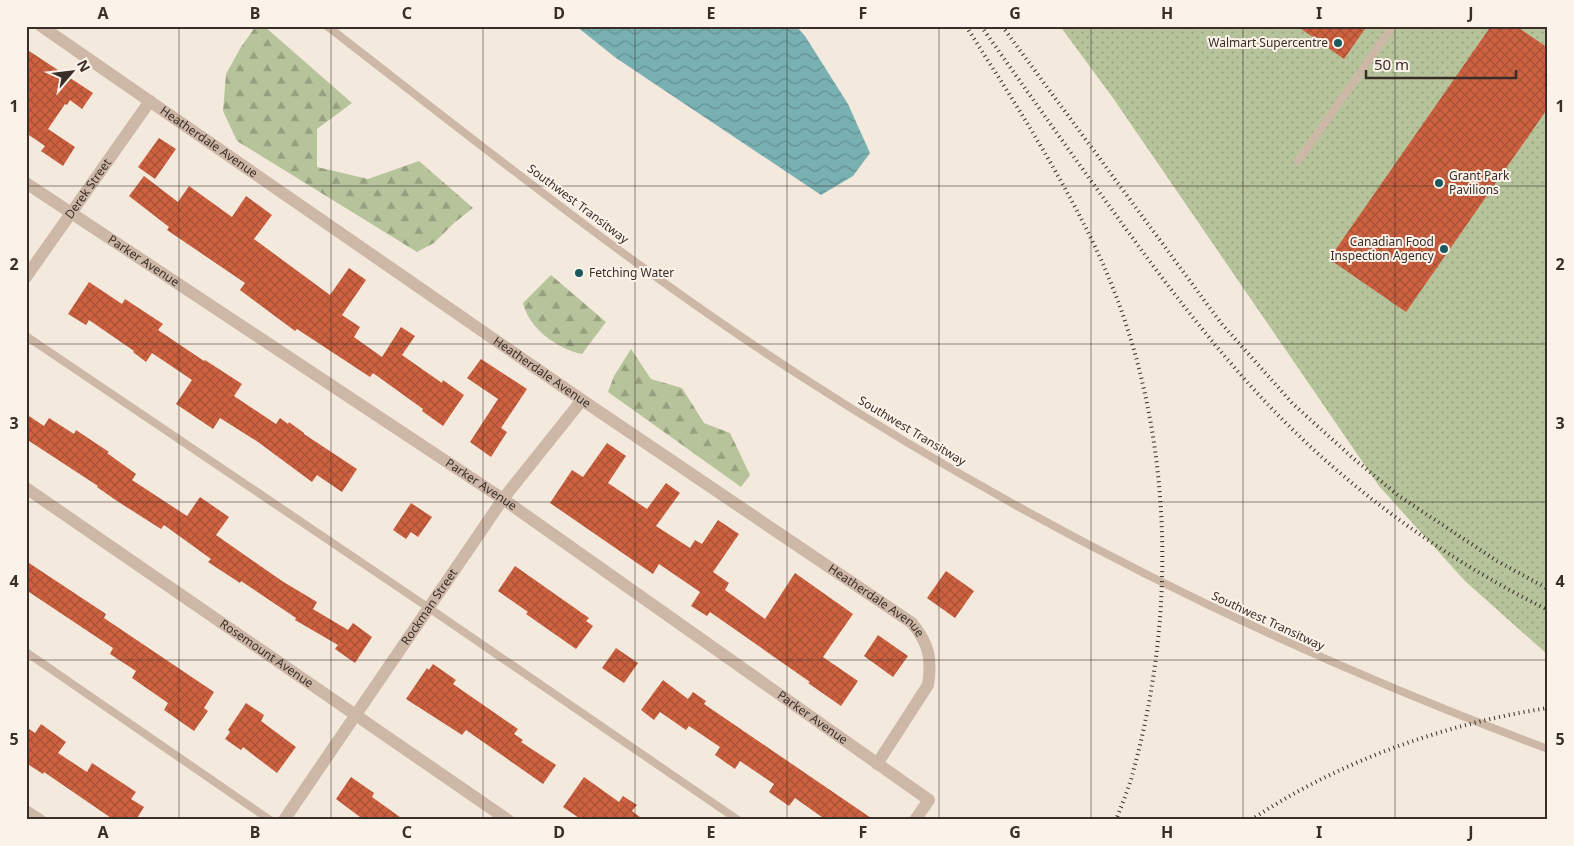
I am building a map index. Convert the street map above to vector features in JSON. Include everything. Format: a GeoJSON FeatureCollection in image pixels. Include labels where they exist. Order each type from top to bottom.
{"type":"FeatureCollection","features":[{"type":"Feature","properties":{"kind":"street","name":"Heatherdale Avenue"},"geometry":{"type":"LineString","coordinates":[[41,26],[582,400],[912,623],[922,636],[927,648],[930,670],[928,685],[877,764]]}},
{"type":"Feature","properties":{"kind":"street","name":"Derek Street"},"geometry":{"type":"LineString","coordinates":[[26,277],[150,101]]}},
{"type":"Feature","properties":{"kind":"street","name":"Parker Avenue"},"geometry":{"type":"LineString","coordinates":[[26,183],[503,499],[929,800],[915,820]]}},
{"type":"Feature","properties":{"kind":"street","name":"Rockman Street"},"geometry":{"type":"LineString","coordinates":[[284,820],[503,499],[582,400]]}},
{"type":"Feature","properties":{"kind":"street","name":"Rosemount Avenue"},"geometry":{"type":"LineString","coordinates":[[26,488],[508,820]]}},
{"type":"Feature","properties":{"kind":"street"},"geometry":{"type":"LineString","coordinates":[[26,811],[40,820]]}},
{"type":"Feature","properties":{"kind":"lane","name":"Southwest Transitway"},"geometry":{"type":"LineString","coordinates":[[327,26],[554,201],[679,293],[797,374],[962,475],[1106,555],[1236,619],[1374,680],[1548,749]]}},
{"type":"Feature","properties":{"kind":"lane"},"geometry":{"type":"LineString","coordinates":[[1298,161],[1393,26]]}},
{"type":"Feature","properties":{"kind":"lane"},"geometry":{"type":"LineString","coordinates":[[26,336],[430,608],[738,820]]}},
{"type":"Feature","properties":{"kind":"lane"},"geometry":{"type":"LineString","coordinates":[[26,652],[270,820]]}},
{"type":"Feature","properties":{"kind":"green space"},"geometry":{"type":"Polygon","coordinates":[[[256,26],[264,26],[352,103],[317,129],[317,167],[368,179],[419,161],[473,208],[454,223],[434,243],[417,252],[237,141],[223,111],[226,74],[241,47],[256,26]]]}},
{"type":"Feature","properties":{"kind":"green space"},"geometry":{"type":"Polygon","coordinates":[[[1060,26],[1548,26],[1548,655],[1465,581],[1379,486],[1113,98],[1060,26]]]}},
{"type":"Feature","properties":{"kind":"green space"},"geometry":{"type":"Polygon","coordinates":[[[551,275],[606,322],[582,354],[554,343],[538,329],[526,312],[523,303],[551,275]]]}},
{"type":"Feature","properties":{"kind":"green space"},"geometry":{"type":"Polygon","coordinates":[[[631,349],[651,379],[682,388],[704,423],[730,433],[750,475],[741,487],[608,392],[614,376],[631,349]]]}},
{"type":"Feature","properties":{"kind":"water"},"geometry":{"type":"Polygon","coordinates":[[[576,26],[796,26],[805,36],[848,104],[870,153],[853,176],[821,195],[616,58],[576,26]]]}},
{"type":"Feature","properties":{"kind":"building","name":"Walmart Supercentre"},"geometry":{"type":"Polygon","coordinates":[[[1297,26],[1367,26],[1344,59],[1297,26]]]}},
{"type":"Feature","properties":{"kind":"building","name":"Grant Park Pavilions"},"geometry":{"type":"Polygon","coordinates":[[[1491,26],[1516,26],[1548,48],[1548,108],[1406,312],[1329,259],[1491,26]]]}},
{"type":"Feature","properties":{"kind":"building"},"geometry":{"type":"Polygon","coordinates":[[[26,49],[93,93],[82,109],[70,100],[67,105],[65,104],[48,129],[75,147],[63,166],[41,151],[45,146],[26,133],[26,49]]]}},
{"type":"Feature","properties":{"kind":"building"},"geometry":{"type":"Polygon","coordinates":[[[159,138],[176,149],[155,179],[138,167],[159,138]]]}},
{"type":"Feature","properties":{"kind":"building"},"geometry":{"type":"Polygon","coordinates":[[[144,176],[178,202],[189,186],[232,217],[246,196],[272,215],[254,239],[330,295],[349,268],[366,280],[342,315],[360,327],[354,337],[382,357],[401,327],[415,336],[402,355],[442,383],[443,380],[464,395],[443,426],[373,373],[370,377],[297,329],[295,331],[240,290],[245,283],[167,230],[169,227],[129,196],[144,176]]]}},
{"type":"Feature","properties":{"kind":"building"},"geometry":{"type":"Polygon","coordinates":[[[89,282],[122,304],[125,299],[163,324],[158,330],[242,384],[234,396],[276,424],[280,418],[288,424],[289,422],[357,469],[342,492],[317,475],[312,482],[258,442],[220,418],[213,429],[176,404],[192,380],[152,353],[146,362],[134,351],[89,320],[86,325],[68,314],[89,282]]]}},
{"type":"Feature","properties":{"kind":"building"},"geometry":{"type":"Polygon","coordinates":[[[481,359],[527,389],[501,428],[507,432],[491,457],[470,442],[498,399],[467,378],[481,359]]]}},
{"type":"Feature","properties":{"kind":"building"},"geometry":{"type":"Polygon","coordinates":[[[26,414],[44,426],[49,418],[74,434],[76,430],[109,452],[107,453],[136,474],[132,480],[187,516],[200,497],[229,517],[216,535],[282,581],[317,602],[313,609],[348,630],[353,623],[372,637],[355,663],[335,649],[338,645],[295,620],[296,618],[241,581],[240,583],[208,562],[211,559],[164,525],[161,529],[26,439],[26,414]]]}},
{"type":"Feature","properties":{"kind":"building"},"geometry":{"type":"Polygon","coordinates":[[[607,443],[626,456],[608,483],[647,509],[666,483],[680,493],[656,526],[690,548],[695,540],[702,544],[718,520],[739,534],[713,572],[729,583],[725,590],[765,619],[795,573],[853,614],[823,657],[858,681],[841,706],[710,612],[707,616],[691,606],[700,592],[659,564],[653,574],[550,503],[572,470],[583,477],[607,443]]]}},
{"type":"Feature","properties":{"kind":"building"},"geometry":{"type":"Polygon","coordinates":[[[411,503],[432,517],[418,537],[411,532],[406,539],[393,530],[411,503]]]}},
{"type":"Feature","properties":{"kind":"building"},"geometry":{"type":"Polygon","coordinates":[[[26,561],[106,614],[104,618],[214,692],[204,708],[208,711],[194,731],[164,710],[168,703],[132,678],[136,671],[110,654],[113,648],[26,590],[26,561]]]}},
{"type":"Feature","properties":{"kind":"building"},"geometry":{"type":"Polygon","coordinates":[[[515,566],[589,618],[586,621],[593,626],[576,649],[526,614],[528,612],[498,591],[515,566]]]}},
{"type":"Feature","properties":{"kind":"building"},"geometry":{"type":"Polygon","coordinates":[[[946,571],[974,591],[955,618],[927,598],[946,571]]]}},
{"type":"Feature","properties":{"kind":"building"},"geometry":{"type":"Polygon","coordinates":[[[878,635],[908,656],[893,677],[864,656],[878,635]]]}},
{"type":"Feature","properties":{"kind":"building"},"geometry":{"type":"Polygon","coordinates":[[[616,648],[638,663],[624,683],[602,668],[616,648]]]}},
{"type":"Feature","properties":{"kind":"building"},"geometry":{"type":"Polygon","coordinates":[[[433,664],[456,680],[453,684],[518,729],[514,734],[523,740],[521,742],[556,765],[543,784],[466,730],[462,735],[406,699],[427,668],[429,670],[433,664]]]}},
{"type":"Feature","properties":{"kind":"building"},"geometry":{"type":"Polygon","coordinates":[[[663,680],[688,699],[693,692],[706,701],[704,704],[874,820],[826,820],[795,798],[789,806],[769,792],[774,784],[740,761],[735,769],[715,755],[720,747],[689,726],[686,730],[660,712],[654,720],[641,710],[663,680]]]}},
{"type":"Feature","properties":{"kind":"building"},"geometry":{"type":"Polygon","coordinates":[[[246,703],[264,715],[261,721],[296,747],[277,773],[243,747],[241,750],[225,739],[230,732],[228,730],[246,703]]]}},
{"type":"Feature","properties":{"kind":"building"},"geometry":{"type":"Polygon","coordinates":[[[41,724],[66,742],[58,753],[87,772],[92,763],[136,792],[131,799],[144,807],[136,820],[114,820],[44,772],[43,774],[26,763],[26,727],[35,733],[41,724]]]}},
{"type":"Feature","properties":{"kind":"building"},"geometry":{"type":"Polygon","coordinates":[[[351,777],[374,793],[372,797],[404,820],[364,820],[336,799],[351,777]]]}},
{"type":"Feature","properties":{"kind":"building"},"geometry":{"type":"Polygon","coordinates":[[[584,777],[619,802],[623,796],[637,805],[632,811],[644,820],[582,820],[563,807],[584,777]]]}},
{"type":"Feature","properties":{"kind":"railway"},"geometry":{"type":"LineString","coordinates":[[966,26],[1052,166],[1098,253],[1123,314],[1141,378],[1154,443],[1161,509],[1162,576],[1158,642],[1148,708],[1133,772],[1116,820]]}},
{"type":"Feature","properties":{"kind":"railway"},"geometry":{"type":"LineString","coordinates":[[981,26],[1169,287],[1241,375],[1291,428],[1324,459],[1394,516],[1469,567],[1548,610]]}},
{"type":"Feature","properties":{"kind":"railway"},"geometry":{"type":"LineString","coordinates":[[1002,26],[1221,323],[1293,404],[1354,459],[1399,496],[1497,561],[1548,589]]}},
{"type":"Feature","properties":{"kind":"railway"},"geometry":{"type":"LineString","coordinates":[[1251,820],[1320,780],[1394,748],[1470,724],[1548,708]]}},
{"type":"Feature","properties":{"kind":"place","name":"Walmart Supercentre"},"geometry":{"type":"Point","coordinates":[1338,43]}},
{"type":"Feature","properties":{"kind":"place","name":"Grant Park Pavilions"},"geometry":{"type":"Point","coordinates":[1439,183]}},
{"type":"Feature","properties":{"kind":"place","name":"Canadian Food Inspection Agency"},"geometry":{"type":"Point","coordinates":[1444,249]}},
{"type":"Feature","properties":{"kind":"place","name":"Fetching Water"},"geometry":{"type":"Point","coordinates":[579,273]}}]}
